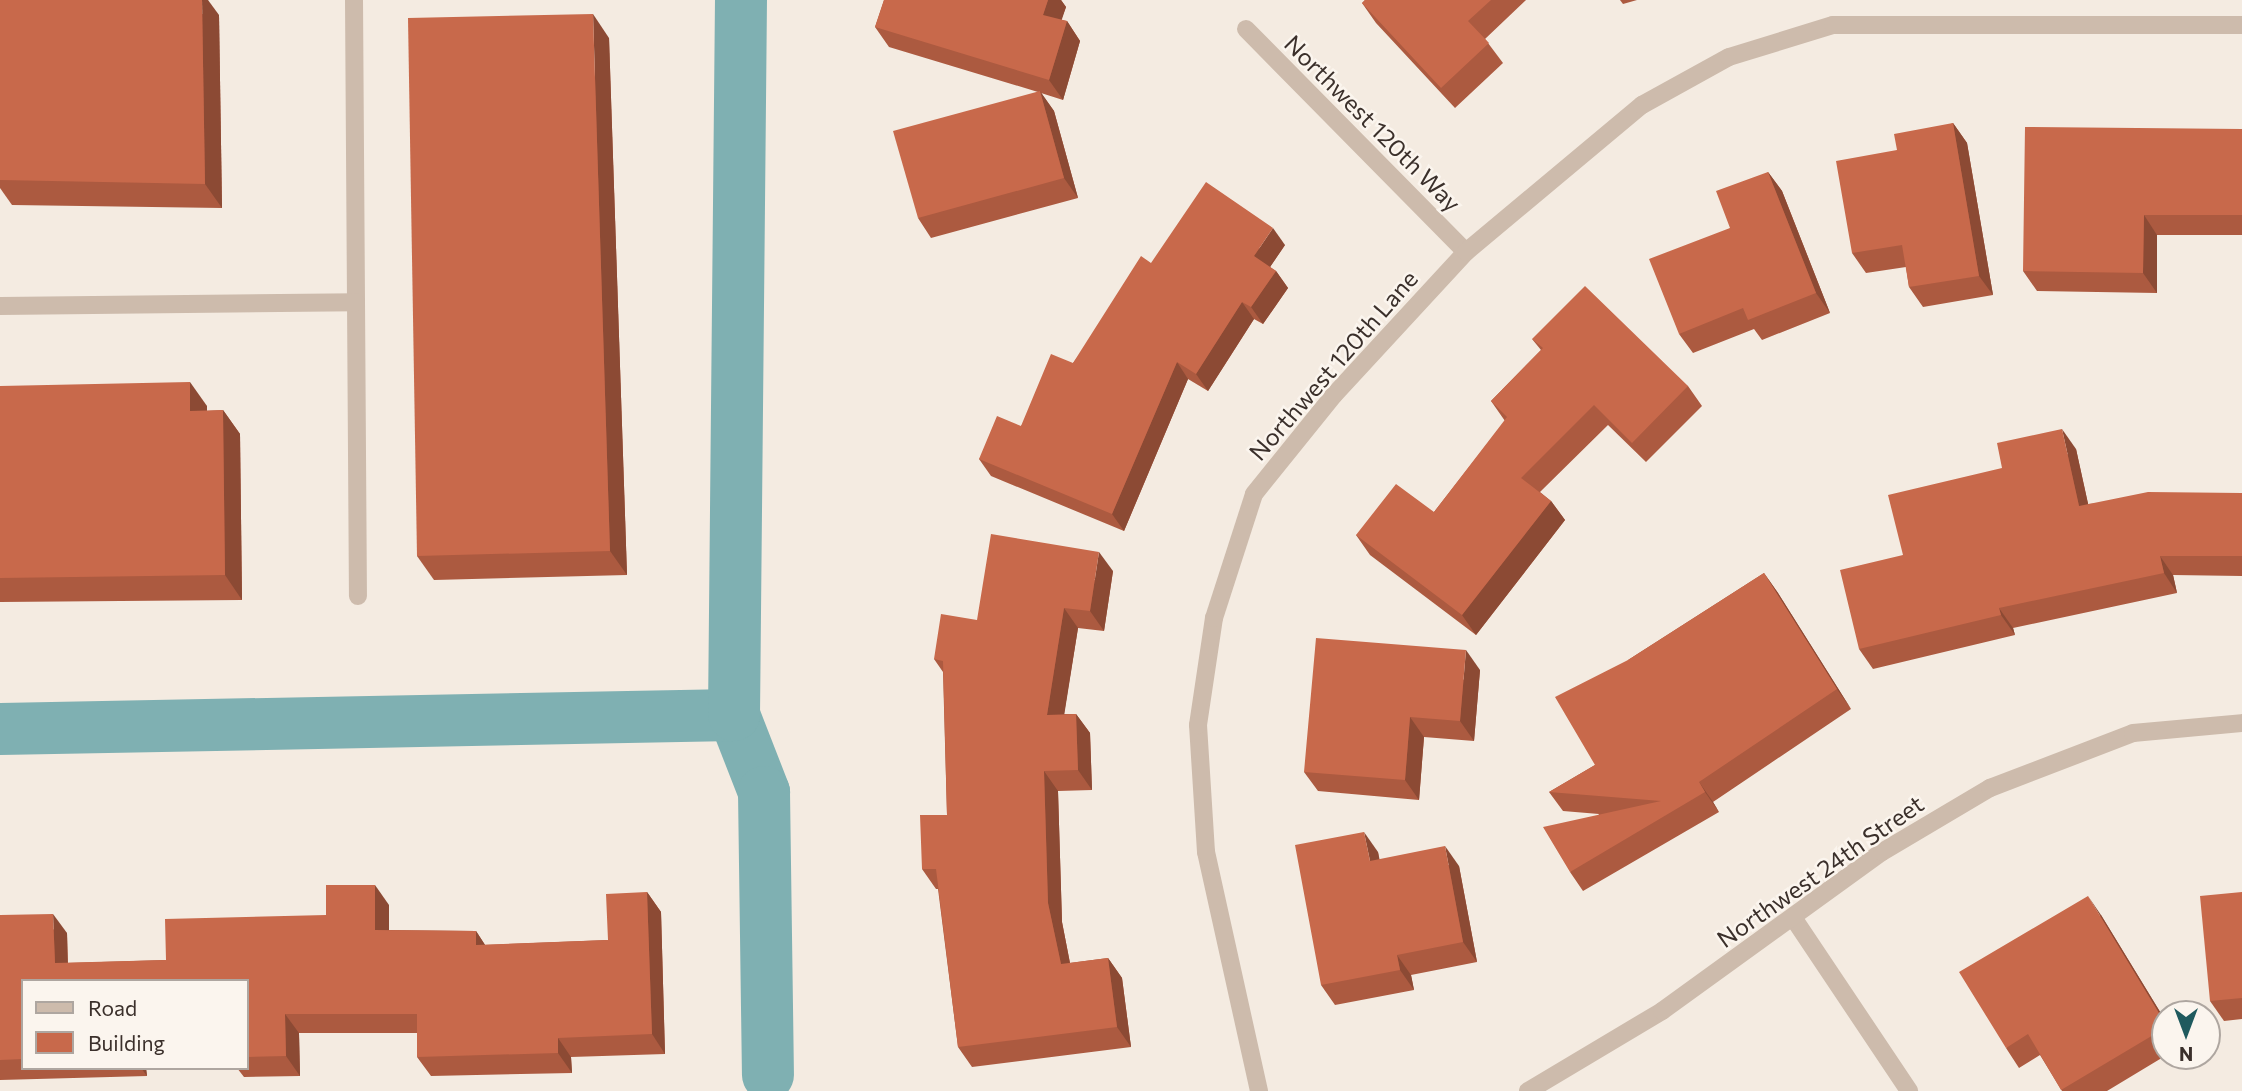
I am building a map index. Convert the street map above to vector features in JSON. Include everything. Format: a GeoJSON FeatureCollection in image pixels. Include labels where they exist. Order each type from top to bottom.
{"type":"FeatureCollection","features":[{"type":"Feature","properties":{"kind":"street"},"geometry":{"type":"LineString","coordinates":[[354,0],[358,596]]}},
{"type":"Feature","properties":{"kind":"street","name":"Northwest 120th Lane"},"geometry":{"type":"LineString","coordinates":[[1259,1091],[1206,852],[1198,725],[1214,618],[1254,494],[1334,395],[1466,252],[1642,104],[1730,57],[1833,25],[2242,25]]}},
{"type":"Feature","properties":{"kind":"street","name":"Northwest 120th Way"},"geometry":{"type":"LineString","coordinates":[[1246,29],[1466,252]]}},
{"type":"Feature","properties":{"kind":"street"},"geometry":{"type":"LineString","coordinates":[[0,306],[356,302]]}},
{"type":"Feature","properties":{"kind":"street","name":"Northwest 24th Street"},"geometry":{"type":"LineString","coordinates":[[1528,1091],[1662,1011],[1794,919],[1882,852],[1990,788],[2133,733],[2242,723]]}},
{"type":"Feature","properties":{"kind":"street"},"geometry":{"type":"LineString","coordinates":[[1794,919],[1909,1091]]}},
{"type":"Feature","properties":{"kind":"building"},"geometry":{"type":"Polygon","coordinates":[[[0,0],[202,0],[205,184],[0,180],[0,0]]]}},
{"type":"Feature","properties":{"kind":"building"},"geometry":{"type":"Polygon","coordinates":[[[884,0],[1048,0],[1043,15],[1067,21],[1049,80],[875,27],[884,0]]]}},
{"type":"Feature","properties":{"kind":"building"},"geometry":{"type":"Polygon","coordinates":[[[1365,0],[1491,0],[1468,21],[1489,43],[1441,88],[1362,3],[1365,0]]]}},
{"type":"Feature","properties":{"kind":"building"},"geometry":{"type":"Polygon","coordinates":[[[593,14],[610,551],[417,556],[408,18],[593,14]]]}},
{"type":"Feature","properties":{"kind":"building"},"geometry":{"type":"Polygon","coordinates":[[[1040,91],[1064,178],[918,218],[893,131],[1040,91]]]}},
{"type":"Feature","properties":{"kind":"building"},"geometry":{"type":"Polygon","coordinates":[[[1953,123],[1979,276],[1909,287],[1902,245],[1852,253],[1836,161],[1897,150],[1894,134],[1953,123]]]}},
{"type":"Feature","properties":{"kind":"building"},"geometry":{"type":"Polygon","coordinates":[[[2025,127],[2242,129],[2242,215],[2144,215],[2143,273],[2023,271],[2025,127]]]}},
{"type":"Feature","properties":{"kind":"building"},"geometry":{"type":"Polygon","coordinates":[[[1768,172],[1816,293],[1748,320],[1743,308],[1679,334],[1649,259],[1730,228],[1716,191],[1768,172]]]}},
{"type":"Feature","properties":{"kind":"building"},"geometry":{"type":"Polygon","coordinates":[[[1206,182],[1273,228],[1254,256],[1276,271],[1251,307],[1242,302],[1196,374],[1177,362],[1112,514],[979,459],[997,416],[1021,426],[1051,354],[1073,363],[1141,256],[1151,263],[1206,182]]]}},
{"type":"Feature","properties":{"kind":"building"},"geometry":{"type":"Polygon","coordinates":[[[1585,286],[1688,386],[1632,443],[1594,405],[1521,478],[1551,501],[1462,615],[1356,535],[1396,484],[1434,512],[1507,417],[1491,401],[1543,348],[1532,339],[1585,286]]]}},
{"type":"Feature","properties":{"kind":"building"},"geometry":{"type":"Polygon","coordinates":[[[190,382],[190,411],[223,410],[225,575],[0,578],[0,386],[190,382]]]}},
{"type":"Feature","properties":{"kind":"building"},"geometry":{"type":"Polygon","coordinates":[[[2062,429],[2079,506],[2148,492],[2242,493],[2242,556],[2160,556],[2164,573],[1999,608],[2001,615],[1859,649],[1840,570],[1903,555],[1888,495],[2002,468],[1997,443],[2062,429]]]}},
{"type":"Feature","properties":{"kind":"building"},"geometry":{"type":"Polygon","coordinates":[[[991,534],[1099,552],[1090,611],[1064,608],[1047,715],[1076,714],[1078,770],[1044,771],[1048,903],[1061,964],[1108,958],[1117,1027],[958,1047],[936,869],[922,869],[920,815],[947,815],[943,661],[934,659],[941,614],[977,620],[991,534]]]}},
{"type":"Feature","properties":{"kind":"building"},"geometry":{"type":"Polygon","coordinates":[[[1764,573],[1837,689],[1699,782],[1705,792],[1570,872],[1543,827],[1661,801],[1549,792],[1595,765],[1555,697],[1628,660],[1764,573]]]}},
{"type":"Feature","properties":{"kind":"building"},"geometry":{"type":"Polygon","coordinates":[[[1316,638],[1466,650],[1460,721],[1410,717],[1405,780],[1304,772],[1316,638]]]}},
{"type":"Feature","properties":{"kind":"building"},"geometry":{"type":"Polygon","coordinates":[[[1364,832],[1370,861],[1445,846],[1463,942],[1397,955],[1400,970],[1321,985],[1295,845],[1364,832]]]}},
{"type":"Feature","properties":{"kind":"building"},"geometry":{"type":"Polygon","coordinates":[[[326,885],[375,885],[375,930],[476,931],[476,945],[608,940],[606,894],[647,892],[652,1034],[558,1038],[558,1053],[417,1057],[417,1014],[285,1014],[286,1056],[248,1057],[248,979],[21,979],[21,1059],[0,1060],[0,915],[53,914],[55,963],[166,960],[165,919],[326,915],[326,885]]]}},
{"type":"Feature","properties":{"kind":"building"},"geometry":{"type":"Polygon","coordinates":[[[2242,892],[2242,998],[2210,1000],[2200,896],[2242,892]]]}},
{"type":"Feature","properties":{"kind":"building"},"geometry":{"type":"Polygon","coordinates":[[[2088,896],[2151,1000],[2151,1036],[2061,1090],[2028,1034],[2006,1048],[1959,972],[2088,896]]]}},
{"type":"Feature","properties":{"kind":"waterway"},"geometry":{"type":"LineString","coordinates":[[0,729],[734,715],[741,0]]}},
{"type":"Feature","properties":{"kind":"waterway"},"geometry":{"type":"LineString","coordinates":[[734,715],[764,792],[768,1075]]}}]}
